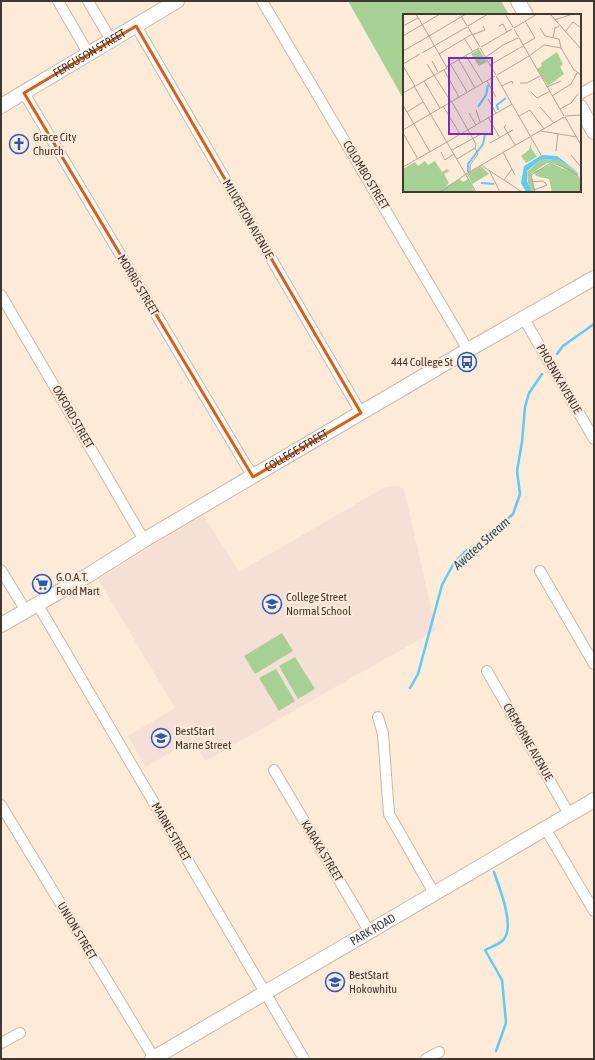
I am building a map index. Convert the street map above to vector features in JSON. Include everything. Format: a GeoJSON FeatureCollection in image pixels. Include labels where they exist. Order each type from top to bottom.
{"type":"FeatureCollection","features":[{"type":"Feature","properties":{"kind":"street"},"geometry":{"type":"LineString","coordinates":[[58,1],[88,53]]}},
{"type":"Feature","properties":{"kind":"street"},"geometry":{"type":"LineString","coordinates":[[88,1],[111,40]]}},
{"type":"Feature","properties":{"kind":"street","name":"FERGUSON STREET"},"geometry":{"type":"LineString","coordinates":[[1,106],[177,1]]}},
{"type":"Feature","properties":{"kind":"street","name":"COLOMBO STREET"},"geometry":{"type":"LineString","coordinates":[[262,1],[468,350]]}},
{"type":"Feature","properties":{"kind":"street"},"geometry":{"type":"LineString","coordinates":[[518,1],[525,14]]}},
{"type":"Feature","properties":{"kind":"street","name":"MILVERTON AVENUE"},"geometry":{"type":"LineString","coordinates":[[136,26],[361,413]]}},
{"type":"Feature","properties":{"kind":"street"},"geometry":{"type":"LineString","coordinates":[[581,93],[594,86]]}},
{"type":"Feature","properties":{"kind":"street","name":"MORRIS STREET"},"geometry":{"type":"LineString","coordinates":[[24,93],[253,477]]}},
{"type":"Feature","properties":{"kind":"street"},"geometry":{"type":"LineString","coordinates":[[581,109],[594,132]]}},
{"type":"Feature","properties":{"kind":"street","name":"COLLEGE STREET"},"geometry":{"type":"LineString","coordinates":[[1,625],[468,350],[594,278]]}},
{"type":"Feature","properties":{"kind":"street","name":"OXFORD STREET"},"geometry":{"type":"LineString","coordinates":[[1,295],[144,540]]}},
{"type":"Feature","properties":{"kind":"street","name":"PHOENIX AVENUE"},"geometry":{"type":"LineString","coordinates":[[524,319],[594,439]]}},
{"type":"Feature","properties":{"kind":"street","name":"MARNE STREET"},"geometry":{"type":"LineString","coordinates":[[1,570],[32,608],[265,992],[304,1059]]}},
{"type":"Feature","properties":{"kind":"street"},"geometry":{"type":"LineString","coordinates":[[540,571],[594,664]]}},
{"type":"Feature","properties":{"kind":"street","name":"CREMORNE AVENUE"},"geometry":{"type":"LineString","coordinates":[[487,671],[569,814]]}},
{"type":"Feature","properties":{"kind":"street"},"geometry":{"type":"LineString","coordinates":[[378,717],[382,734],[388,814],[434,893]]}},
{"type":"Feature","properties":{"kind":"street","name":"KARAKA STREET"},"geometry":{"type":"LineString","coordinates":[[274,770],[369,931]]}},
{"type":"Feature","properties":{"kind":"street","name":"PARK ROAD"},"geometry":{"type":"LineString","coordinates":[[153,1058],[594,800]]}},
{"type":"Feature","properties":{"kind":"street","name":"UNION STREET"},"geometry":{"type":"LineString","coordinates":[[1,805],[153,1058]]}},
{"type":"Feature","properties":{"kind":"street"},"geometry":{"type":"LineString","coordinates":[[545,828],[594,911]]}},
{"type":"Feature","properties":{"kind":"street"},"geometry":{"type":"LineString","coordinates":[[1,1043],[20,1033]]}},
{"type":"Feature","properties":{"kind":"street"},"geometry":{"type":"LineString","coordinates":[[426,1059],[439,1052]]}},
{"type":"Feature","properties":{"kind":"highlighted area"},"geometry":{"type":"Polygon","coordinates":[[[136,26],[361,413],[253,477],[24,93],[136,26]]]}},
{"type":"Feature","properties":{"kind":"shaded area","name":"College Street Normal School"},"geometry":{"type":"Polygon","coordinates":[[[398,486],[404,489],[436,630],[205,761],[193,739],[146,767],[128,736],[175,708],[98,579],[203,515],[239,572],[385,487],[398,486]]]}},
{"type":"Feature","properties":{"kind":"green space"},"geometry":{"type":"Polygon","coordinates":[[[348,1],[501,1],[508,14],[403,14],[403,98],[348,1]]]}},
{"type":"Feature","properties":{"kind":"green space"},"geometry":{"type":"Polygon","coordinates":[[[282,633],[293,651],[255,674],[244,656],[282,633]]]}},
{"type":"Feature","properties":{"kind":"green space"},"geometry":{"type":"Polygon","coordinates":[[[295,657],[315,689],[298,699],[279,666],[295,657]]]}},
{"type":"Feature","properties":{"kind":"green space"},"geometry":{"type":"Polygon","coordinates":[[[276,669],[295,701],[279,711],[259,678],[276,669]]]}},
{"type":"Feature","properties":{"kind":"waterway","name":"Awatea Stream"},"geometry":{"type":"LineString","coordinates":[[557,354],[563,346],[594,324]]}},
{"type":"Feature","properties":{"kind":"waterway","name":"Awatea Stream"},"geometry":{"type":"LineString","coordinates":[[410,688],[418,674],[442,585],[454,563],[467,550],[485,539],[513,514],[520,494],[517,471],[522,442],[525,407],[529,393],[542,374]]}},
{"type":"Feature","properties":{"kind":"waterway","name":"Awatea Stream"},"geometry":{"type":"LineString","coordinates":[[494,872],[505,906],[508,925],[507,933],[503,941],[485,950],[502,980],[506,1023],[496,1051]]}},
{"type":"Feature","properties":{"kind":"place","name":"Grace City Church"},"geometry":{"type":"Point","coordinates":[19,144]}},
{"type":"Feature","properties":{"kind":"place","name":"444 College St"},"geometry":{"type":"Point","coordinates":[467,362]}},
{"type":"Feature","properties":{"kind":"place","name":"G.O.A.T. Food Mart"},"geometry":{"type":"Point","coordinates":[42,584]}},
{"type":"Feature","properties":{"kind":"place","name":"College Street Normal School"},"geometry":{"type":"Point","coordinates":[272,604]}},
{"type":"Feature","properties":{"kind":"place","name":"BestStart Marne Street"},"geometry":{"type":"Point","coordinates":[161,738]}},
{"type":"Feature","properties":{"kind":"place","name":"BestStart Hokowhitu"},"geometry":{"type":"Point","coordinates":[335,982]}}]}
